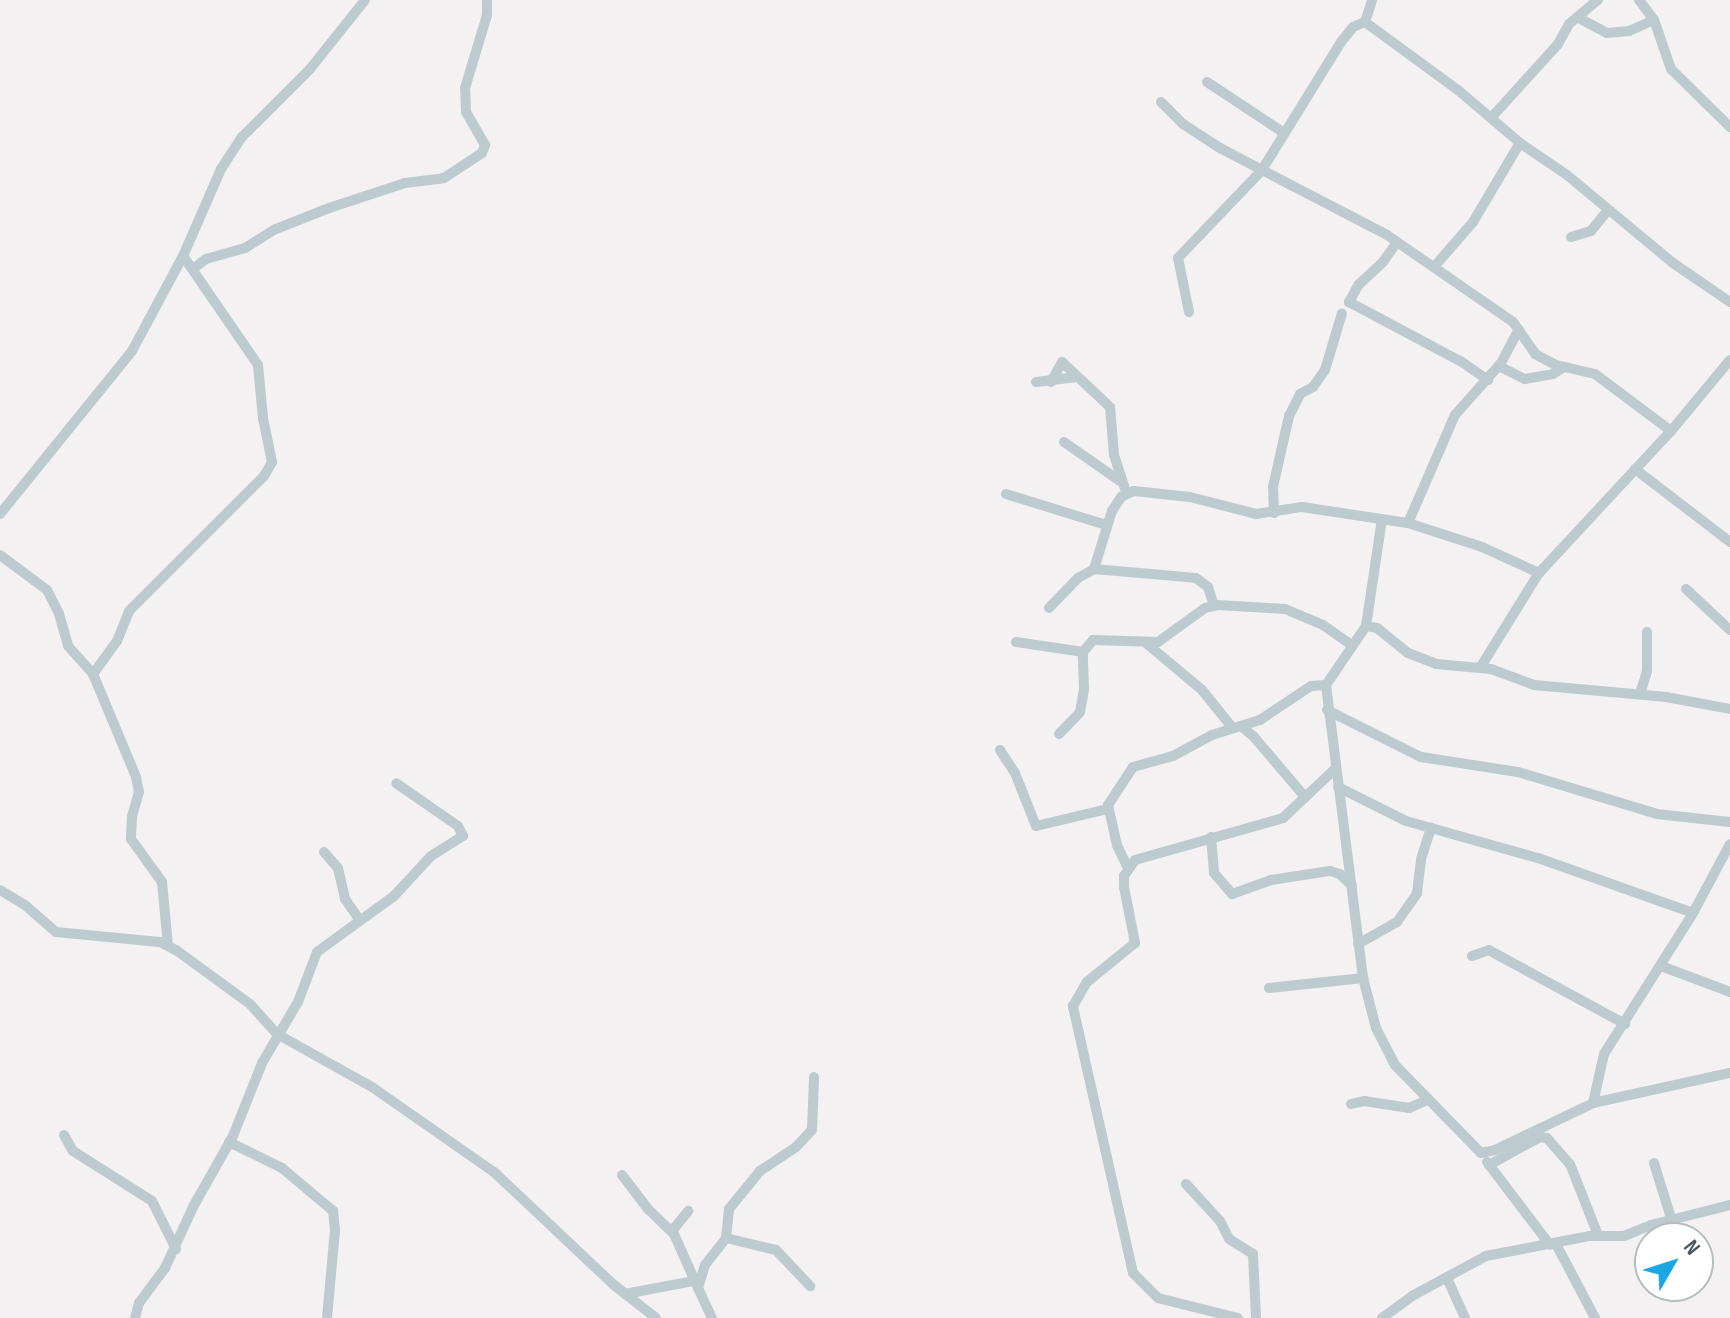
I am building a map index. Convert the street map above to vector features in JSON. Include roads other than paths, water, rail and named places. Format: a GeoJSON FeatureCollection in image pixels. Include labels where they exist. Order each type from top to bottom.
{"type":"FeatureCollection","features":[{"type":"Feature","properties":{"kind":"street"},"geometry":{"type":"LineString","coordinates":[[0,514],[122,366],[183,256],[216,179],[242,137],[310,69],[365,0]]}},
{"type":"Feature","properties":{"kind":"street"},"geometry":{"type":"LineString","coordinates":[[193,269],[206,259],[245,248],[276,229],[329,208],[405,183],[444,178],[482,153],[485,145],[466,112],[465,88],[487,15],[487,0]]}},
{"type":"Feature","properties":{"kind":"street"},"geometry":{"type":"LineString","coordinates":[[1189,312],[1178,258],[1262,170],[1341,42],[1353,27],[1365,22],[1372,0]]}},
{"type":"Feature","properties":{"kind":"street"},"geometry":{"type":"LineString","coordinates":[[1639,0],[1654,20],[1671,69],[1730,127]]}},
{"type":"Feature","properties":{"kind":"street"},"geometry":{"type":"LineString","coordinates":[[1491,118],[1577,17],[1594,2]]}},
{"type":"Feature","properties":{"kind":"street"},"geometry":{"type":"LineString","coordinates":[[1577,17],[1607,33],[1629,31],[1654,20]]}},
{"type":"Feature","properties":{"kind":"street"},"geometry":{"type":"LineString","coordinates":[[1365,22],[1520,143],[1567,175],[1673,263],[1730,302]]}},
{"type":"Feature","properties":{"kind":"street"},"geometry":{"type":"LineString","coordinates":[[1207,82],[1284,133]]}},
{"type":"Feature","properties":{"kind":"street"},"geometry":{"type":"LineString","coordinates":[[1161,102],[1201,137],[1306,195],[1348,212],[1397,242],[1519,329],[1535,354],[1564,367],[1595,374],[1671,431]]}},
{"type":"Feature","properties":{"kind":"street"},"geometry":{"type":"LineString","coordinates":[[1434,267],[1473,222],[1520,143]]}},
{"type":"Feature","properties":{"kind":"street"},"geometry":{"type":"LineString","coordinates":[[1571,237],[1591,231],[1608,210]]}},
{"type":"Feature","properties":{"kind":"street"},"geometry":{"type":"LineString","coordinates":[[1397,242],[1383,262],[1359,284],[1349,302],[1462,362],[1488,380]]}},
{"type":"Feature","properties":{"kind":"street"},"geometry":{"type":"LineString","coordinates":[[93,674],[113,648],[129,611],[264,476],[272,462],[263,418],[258,365],[183,256]]}},
{"type":"Feature","properties":{"kind":"street"},"geometry":{"type":"LineString","coordinates":[[1274,513],[1272,496],[1275,471],[1289,416],[1300,394],[1316,385],[1325,370],[1342,313]]}},
{"type":"Feature","properties":{"kind":"street"},"geometry":{"type":"LineString","coordinates":[[1408,523],[1455,415],[1499,366],[1519,329]]}},
{"type":"Feature","properties":{"kind":"street"},"geometry":{"type":"LineString","coordinates":[[1480,668],[1539,573],[1671,431],[1730,360]]}},
{"type":"Feature","properties":{"kind":"street"},"geometry":{"type":"LineString","coordinates":[[1051,382],[1062,362],[1110,407],[1114,455],[1124,488],[1106,525],[1094,569]]}},
{"type":"Feature","properties":{"kind":"street"},"geometry":{"type":"LineString","coordinates":[[1499,366],[1525,379],[1553,374],[1564,367]]}},
{"type":"Feature","properties":{"kind":"street"},"geometry":{"type":"LineString","coordinates":[[1036,382],[1077,377]]}},
{"type":"Feature","properties":{"kind":"street"},"geometry":{"type":"LineString","coordinates":[[1064,442],[1124,488],[1256,514],[1302,507],[1408,523],[1482,547],[1539,573]]}},
{"type":"Feature","properties":{"kind":"street"},"geometry":{"type":"LineString","coordinates":[[1635,469],[1730,542]]}},
{"type":"Feature","properties":{"kind":"street"},"geometry":{"type":"LineString","coordinates":[[1006,494],[1106,525]]}},
{"type":"Feature","properties":{"kind":"street"},"geometry":{"type":"LineString","coordinates":[[1382,519],[1366,626],[1326,685],[1363,978],[1385,1049],[1404,1077],[1481,1153],[1553,1244],[1595,1318]]}},
{"type":"Feature","properties":{"kind":"street"},"geometry":{"type":"LineString","coordinates":[[0,555],[47,590],[68,646],[93,674],[107,715],[136,777],[139,792],[132,817],[131,839],[162,882],[168,946]]}},
{"type":"Feature","properties":{"kind":"street"},"geometry":{"type":"LineString","coordinates":[[1049,608],[1078,578],[1094,569],[1196,578],[1208,587],[1214,606]]}},
{"type":"Feature","properties":{"kind":"street"},"geometry":{"type":"LineString","coordinates":[[1686,589],[1730,630]]}},
{"type":"Feature","properties":{"kind":"street"},"geometry":{"type":"LineString","coordinates":[[1059,734],[1080,712],[1083,704],[1083,652],[1088,643],[1100,639],[1158,642],[1214,606],[1285,609],[1323,625],[1352,645]]}},
{"type":"Feature","properties":{"kind":"street"},"geometry":{"type":"LineString","coordinates":[[1366,626],[1377,628],[1418,659],[1480,668],[1534,685],[1640,694],[1730,709]]}},
{"type":"Feature","properties":{"kind":"street"},"geometry":{"type":"LineString","coordinates":[[1640,694],[1647,671],[1647,632]]}},
{"type":"Feature","properties":{"kind":"street"},"geometry":{"type":"LineString","coordinates":[[1016,642],[1083,652]]}},
{"type":"Feature","properties":{"kind":"street"},"geometry":{"type":"LineString","coordinates":[[1145,642],[1202,690],[1237,727],[1254,737],[1305,797]]}},
{"type":"Feature","properties":{"kind":"street"},"geometry":{"type":"LineString","coordinates":[[1128,868],[1117,845],[1108,809],[1109,801],[1133,767],[1173,756],[1273,713],[1311,686],[1326,685]]}},
{"type":"Feature","properties":{"kind":"street"},"geometry":{"type":"LineString","coordinates":[[1327,710],[1421,757],[1518,772],[1657,814],[1730,822]]}},
{"type":"Feature","properties":{"kind":"street"},"geometry":{"type":"LineString","coordinates":[[1000,750],[1015,773],[1036,826],[1108,809]]}},
{"type":"Feature","properties":{"kind":"street"},"geometry":{"type":"LineString","coordinates":[[1234,1318],[1158,1298],[1142,1285],[1129,1264],[1087,1077],[1084,1046],[1073,1010],[1087,982],[1135,943],[1124,887],[1128,868],[1139,857],[1283,818],[1295,810],[1336,768]]}},
{"type":"Feature","properties":{"kind":"street"},"geometry":{"type":"LineString","coordinates":[[135,1318],[139,1303],[176,1249],[193,1207],[229,1142],[277,1034],[298,1002],[320,947],[394,896],[431,856],[463,836],[458,826],[396,783]]}},
{"type":"Feature","properties":{"kind":"street"},"geometry":{"type":"LineString","coordinates":[[1338,787],[1387,813],[1599,877],[1693,913]]}},
{"type":"Feature","properties":{"kind":"street"},"geometry":{"type":"LineString","coordinates":[[1358,944],[1397,922],[1417,893],[1421,859],[1431,828]]}},
{"type":"Feature","properties":{"kind":"street"},"geometry":{"type":"LineString","coordinates":[[1211,837],[1214,873],[1232,894],[1271,880],[1330,871],[1340,874],[1352,886]]}},
{"type":"Feature","properties":{"kind":"street"},"geometry":{"type":"LineString","coordinates":[[1593,1103],[1600,1062],[1727,858],[1730,844]]}},
{"type":"Feature","properties":{"kind":"street"},"geometry":{"type":"LineString","coordinates":[[324,852],[337,866],[345,899],[359,919]]}},
{"type":"Feature","properties":{"kind":"street"},"geometry":{"type":"LineString","coordinates":[[0,890],[25,905],[56,932],[115,936],[168,946],[250,1004],[277,1034],[372,1087],[494,1172],[625,1294],[656,1318]]}},
{"type":"Feature","properties":{"kind":"street"},"geometry":{"type":"LineString","coordinates":[[1472,956],[1489,950],[1625,1024]]}},
{"type":"Feature","properties":{"kind":"street"},"geometry":{"type":"LineString","coordinates":[[1661,966],[1730,992]]}},
{"type":"Feature","properties":{"kind":"street"},"geometry":{"type":"LineString","coordinates":[[1269,988],[1363,978]]}},
{"type":"Feature","properties":{"kind":"street"},"geometry":{"type":"LineString","coordinates":[[1481,1153],[1495,1150],[1593,1103],[1730,1073]]}},
{"type":"Feature","properties":{"kind":"street"},"geometry":{"type":"LineString","coordinates":[[695,1284],[726,1238],[727,1213],[736,1196],[760,1171],[796,1147],[812,1130],[814,1077]]}},
{"type":"Feature","properties":{"kind":"street"},"geometry":{"type":"LineString","coordinates":[[1351,1104],[1364,1101],[1397,1108],[1427,1100]]}},
{"type":"Feature","properties":{"kind":"street"},"geometry":{"type":"LineString","coordinates":[[64,1135],[73,1151],[152,1201],[176,1249]]}},
{"type":"Feature","properties":{"kind":"street"},"geometry":{"type":"LineString","coordinates":[[1489,1165],[1540,1137],[1547,1138],[1570,1164],[1598,1235]]}},
{"type":"Feature","properties":{"kind":"street"},"geometry":{"type":"LineString","coordinates":[[229,1142],[282,1168],[333,1211],[334,1248],[327,1318]]}},
{"type":"Feature","properties":{"kind":"street"},"geometry":{"type":"LineString","coordinates":[[1654,1163],[1672,1221]]}},
{"type":"Feature","properties":{"kind":"street"},"geometry":{"type":"LineString","coordinates":[[622,1175],[648,1209],[672,1231],[712,1318]]}},
{"type":"Feature","properties":{"kind":"street"},"geometry":{"type":"LineString","coordinates":[[1186,1184],[1220,1221],[1229,1239],[1253,1254],[1256,1318]]}},
{"type":"Feature","properties":{"kind":"street"},"geometry":{"type":"LineString","coordinates":[[1382,1318],[1486,1256],[1598,1235],[1624,1236],[1645,1227],[1730,1205]]}},
{"type":"Feature","properties":{"kind":"street"},"geometry":{"type":"LineString","coordinates":[[672,1231],[688,1211]]}},
{"type":"Feature","properties":{"kind":"street"},"geometry":{"type":"LineString","coordinates":[[726,1238],[776,1250],[810,1286]]}},
{"type":"Feature","properties":{"kind":"street"},"geometry":{"type":"LineString","coordinates":[[1447,1278],[1465,1318]]}},
{"type":"Feature","properties":{"kind":"street"},"geometry":{"type":"LineString","coordinates":[[625,1294],[695,1284]]}}]}
